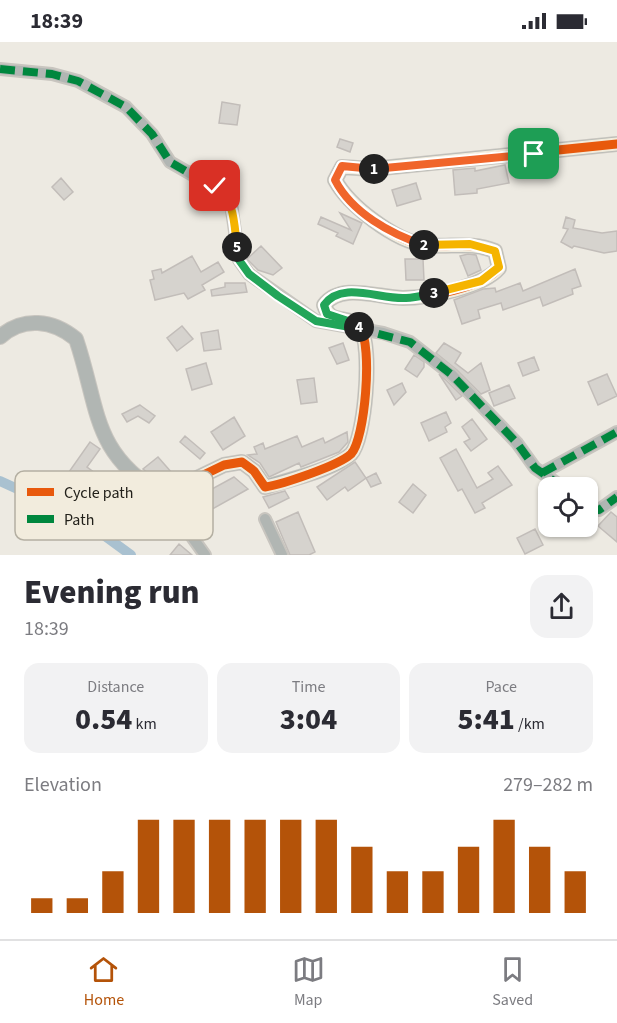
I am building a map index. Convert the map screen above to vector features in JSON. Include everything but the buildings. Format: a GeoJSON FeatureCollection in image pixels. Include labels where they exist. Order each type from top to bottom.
{"type":"FeatureCollection","features":[{"type":"Feature","properties":{"kind":"street"},"geometry":{"type":"LineString","coordinates":[[0,69],[52,74],[78,81],[126,107],[152,134],[170,162],[224,193],[231,203],[239,260],[249,274],[316,321],[361,329],[410,342],[452,375],[548,477]]}},
{"type":"Feature","properties":{"kind":"street"},"geometry":{"type":"LineString","coordinates":[[212,471],[224,465],[242,462],[254,471],[265,487],[342,460],[352,453],[357,445],[367,388],[366,354],[361,329],[354,323],[327,314],[324,305],[328,299],[353,292],[406,298],[438,293],[481,281],[499,267],[495,251],[484,247],[424,245],[397,236],[383,227],[341,191],[335,180],[342,166],[383,168],[617,144]]}},
{"type":"Feature","properties":{"kind":"street"},"geometry":{"type":"LineString","coordinates":[[0,337],[13,326],[26,322],[64,329],[76,339],[104,439],[128,471]]}},
{"type":"Feature","properties":{"kind":"street"},"geometry":{"type":"LineString","coordinates":[[542,473],[617,432]]}},
{"type":"Feature","properties":{"kind":"street"},"geometry":{"type":"LineString","coordinates":[[598,510],[617,497]]}},
{"type":"Feature","properties":{"kind":"street"},"geometry":{"type":"LineString","coordinates":[[265,519],[282,555]]}},
{"type":"Feature","properties":{"kind":"street"},"geometry":{"type":"LineString","coordinates":[[194,540],[205,555]]}},
{"type":"Feature","properties":{"kind":"waterway"},"geometry":{"type":"LineString","coordinates":[[0,481],[15,488]]}},
{"type":"Feature","properties":{"kind":"waterway"},"geometry":{"type":"LineString","coordinates":[[110,540],[131,555]]}},
{"type":"Feature","properties":{"kind":"marked path"},"geometry":{"type":"LineString","coordinates":[[0,69],[52,74],[78,81],[126,107],[152,134],[170,162],[224,193],[231,203],[239,260],[249,274],[316,321],[339,325]]}},
{"type":"Feature","properties":{"kind":"marked path"},"geometry":{"type":"LineString","coordinates":[[356,328],[410,342],[452,375],[517,443],[535,468],[548,477]]}},
{"type":"Feature","properties":{"kind":"marked path"},"geometry":{"type":"LineString","coordinates":[[542,473],[617,432]]}},
{"type":"Feature","properties":{"kind":"marked path"},"geometry":{"type":"LineString","coordinates":[[598,510],[617,497]]}},
{"type":"Feature","properties":{"kind":"cycle path"},"geometry":{"type":"LineString","coordinates":[[212,471],[224,465],[242,462],[254,471],[265,487],[310,474],[335,464],[351,454],[360,431],[366,392],[366,353],[360,328],[351,321],[336,318],[327,312],[324,305],[331,298],[350,293],[403,298],[440,294],[481,281],[499,268],[495,251],[469,245],[425,245],[387,230],[362,211],[342,190],[335,180],[342,167],[372,169],[617,144]]}},
{"type":"Feature","properties":{"kind":"route"},"geometry":{"type":"LineString","coordinates":[[215,186],[231,203],[239,260],[249,274],[316,321],[361,329],[354,323],[327,314],[324,305],[328,299],[353,292],[406,298],[438,293],[481,281],[495,273],[499,267],[495,251],[484,247],[470,244],[424,245],[397,236],[383,227],[341,191],[335,180],[342,166],[372,169],[534,154]]}}]}
